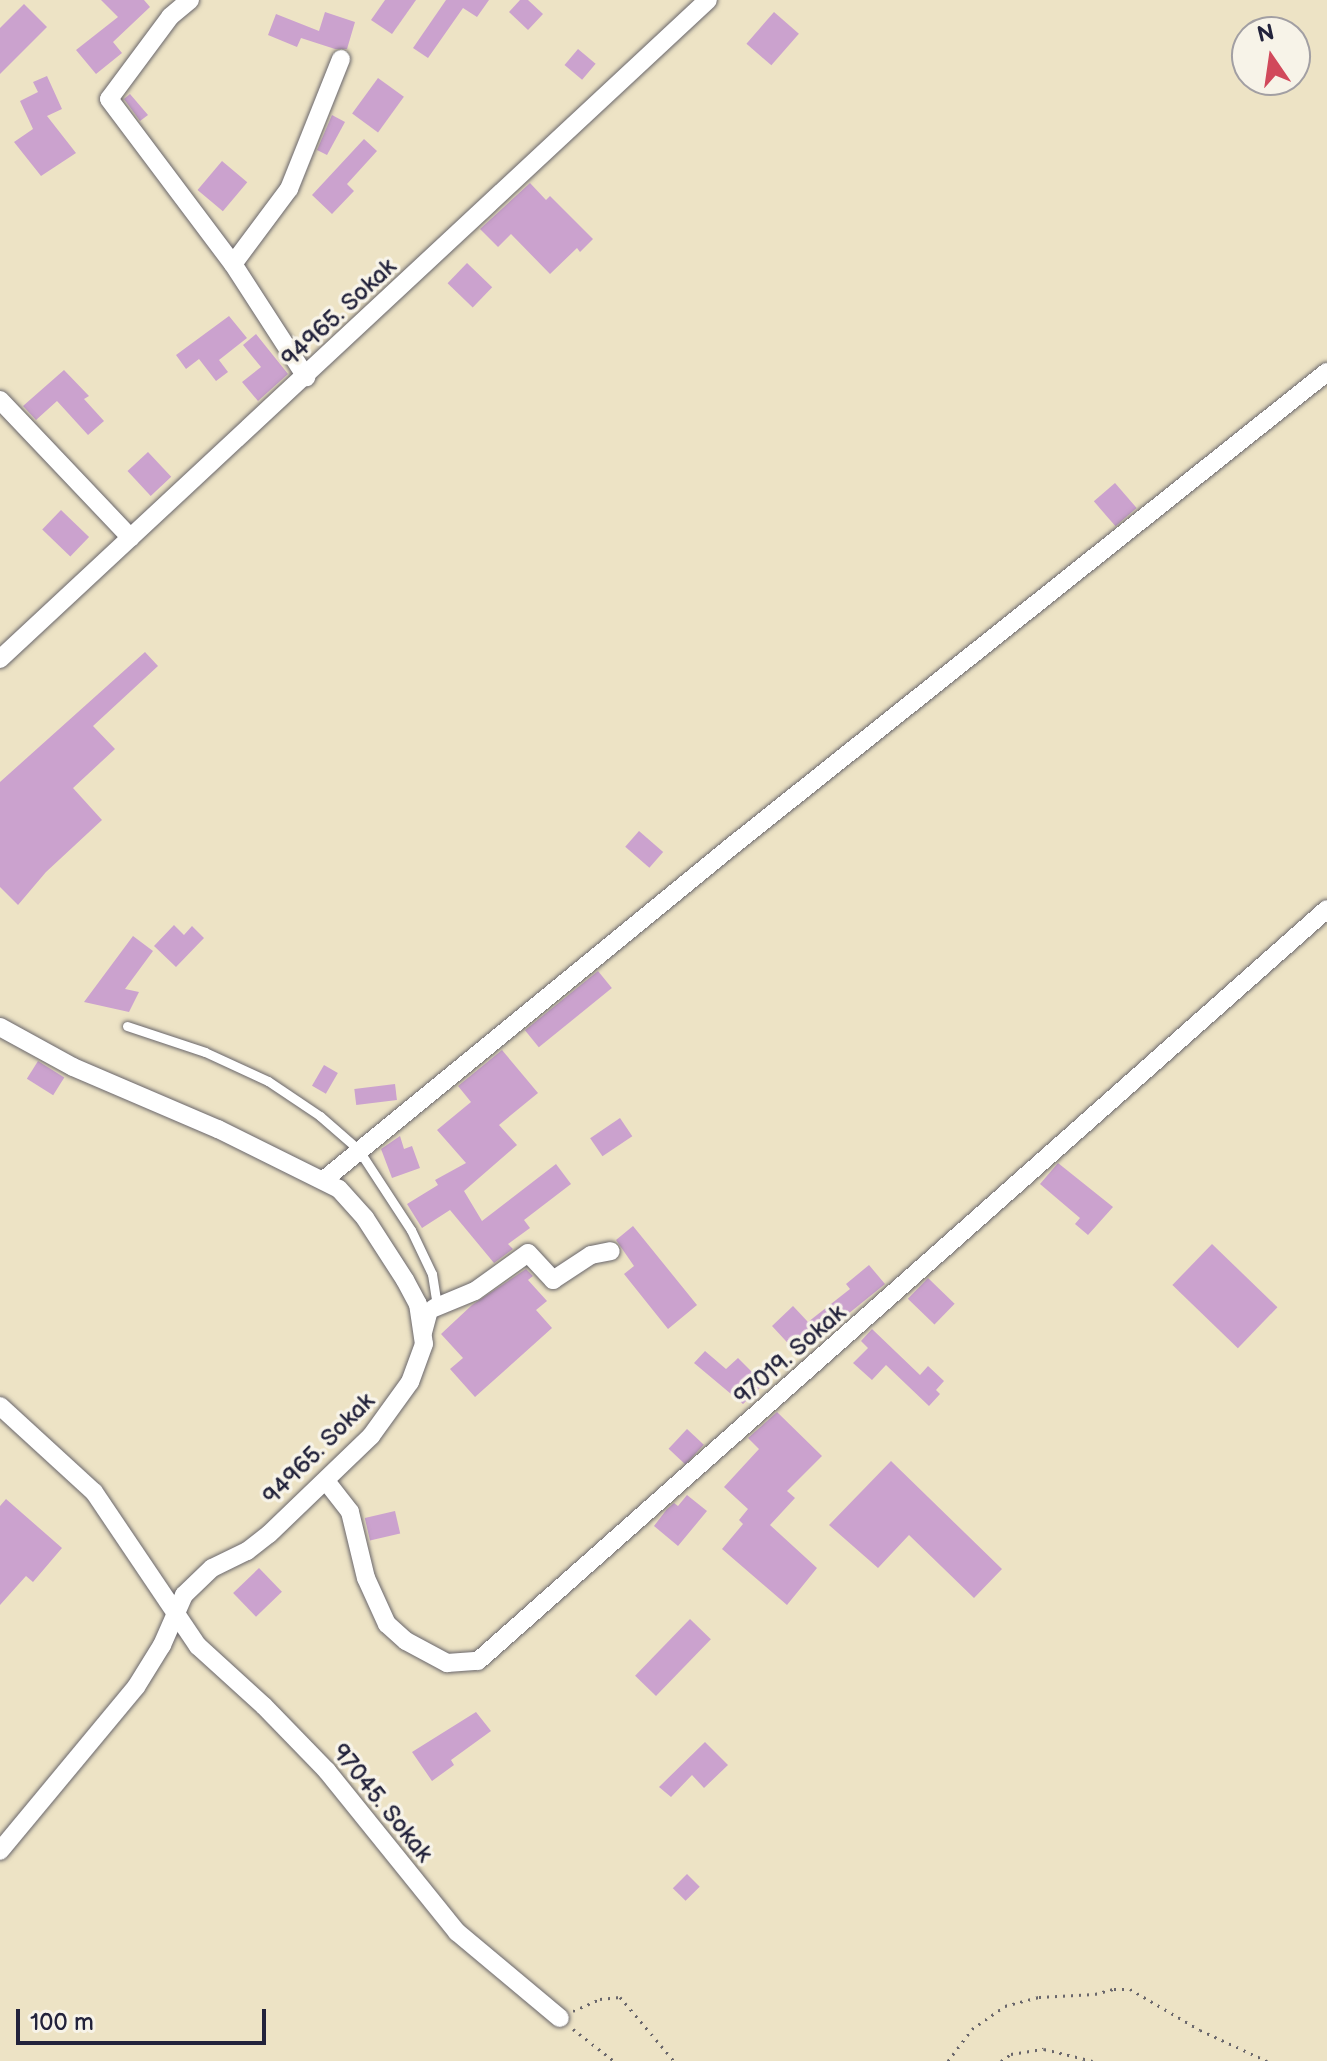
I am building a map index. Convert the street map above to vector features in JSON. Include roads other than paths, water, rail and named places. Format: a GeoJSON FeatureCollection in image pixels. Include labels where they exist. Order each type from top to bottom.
{"type":"FeatureCollection","features":[{"type":"Feature","properties":{"kind":"street"},"geometry":{"type":"LineString","coordinates":[[190,0],[170,17],[109,99],[233,264],[306,377]]}},
{"type":"Feature","properties":{"kind":"street","name":"94965. Sokak"},"geometry":{"type":"LineString","coordinates":[[0,659],[708,0]]}},
{"type":"Feature","properties":{"kind":"street"},"geometry":{"type":"LineString","coordinates":[[233,264],[289,189],[341,59]]}},
{"type":"Feature","properties":{"kind":"street"},"geometry":{"type":"LineString","coordinates":[[325,1179],[358,1149],[1327,372]]}},
{"type":"Feature","properties":{"kind":"street"},"geometry":{"type":"LineString","coordinates":[[0,400],[131,538]]}},
{"type":"Feature","properties":{"kind":"street","name":"97019. Sokak"},"geometry":{"type":"LineString","coordinates":[[326,1481],[350,1512],[366,1578],[387,1624],[406,1641],[447,1663],[478,1661],[1327,909]]}},
{"type":"Feature","properties":{"kind":"street","name":"94965. Sokak"},"geometry":{"type":"LineString","coordinates":[[0,1027],[100,1080],[325,1179],[352,1200],[405,1280],[418,1304],[424,1344],[415,1372],[394,1408],[326,1481],[269,1534],[194,1582],[175,1611],[162,1645],[136,1687],[0,1851]]}},
{"type":"Feature","properties":{"kind":"street"},"geometry":{"type":"LineString","coordinates":[[434,1308],[475,1291],[528,1253],[553,1280],[591,1255],[611,1251]]}},
{"type":"Feature","properties":{"kind":"street","name":"97045. Sokak"},"geometry":{"type":"LineString","coordinates":[[0,1406],[94,1492],[198,1646],[264,1706],[327,1771],[457,1932],[560,2018]]}},
{"type":"Feature","properties":{"kind":"lane"},"geometry":{"type":"LineString","coordinates":[[127,1026],[205,1052],[259,1076],[294,1097],[358,1149],[427,1262],[435,1288],[434,1308],[424,1344]]}}]}
